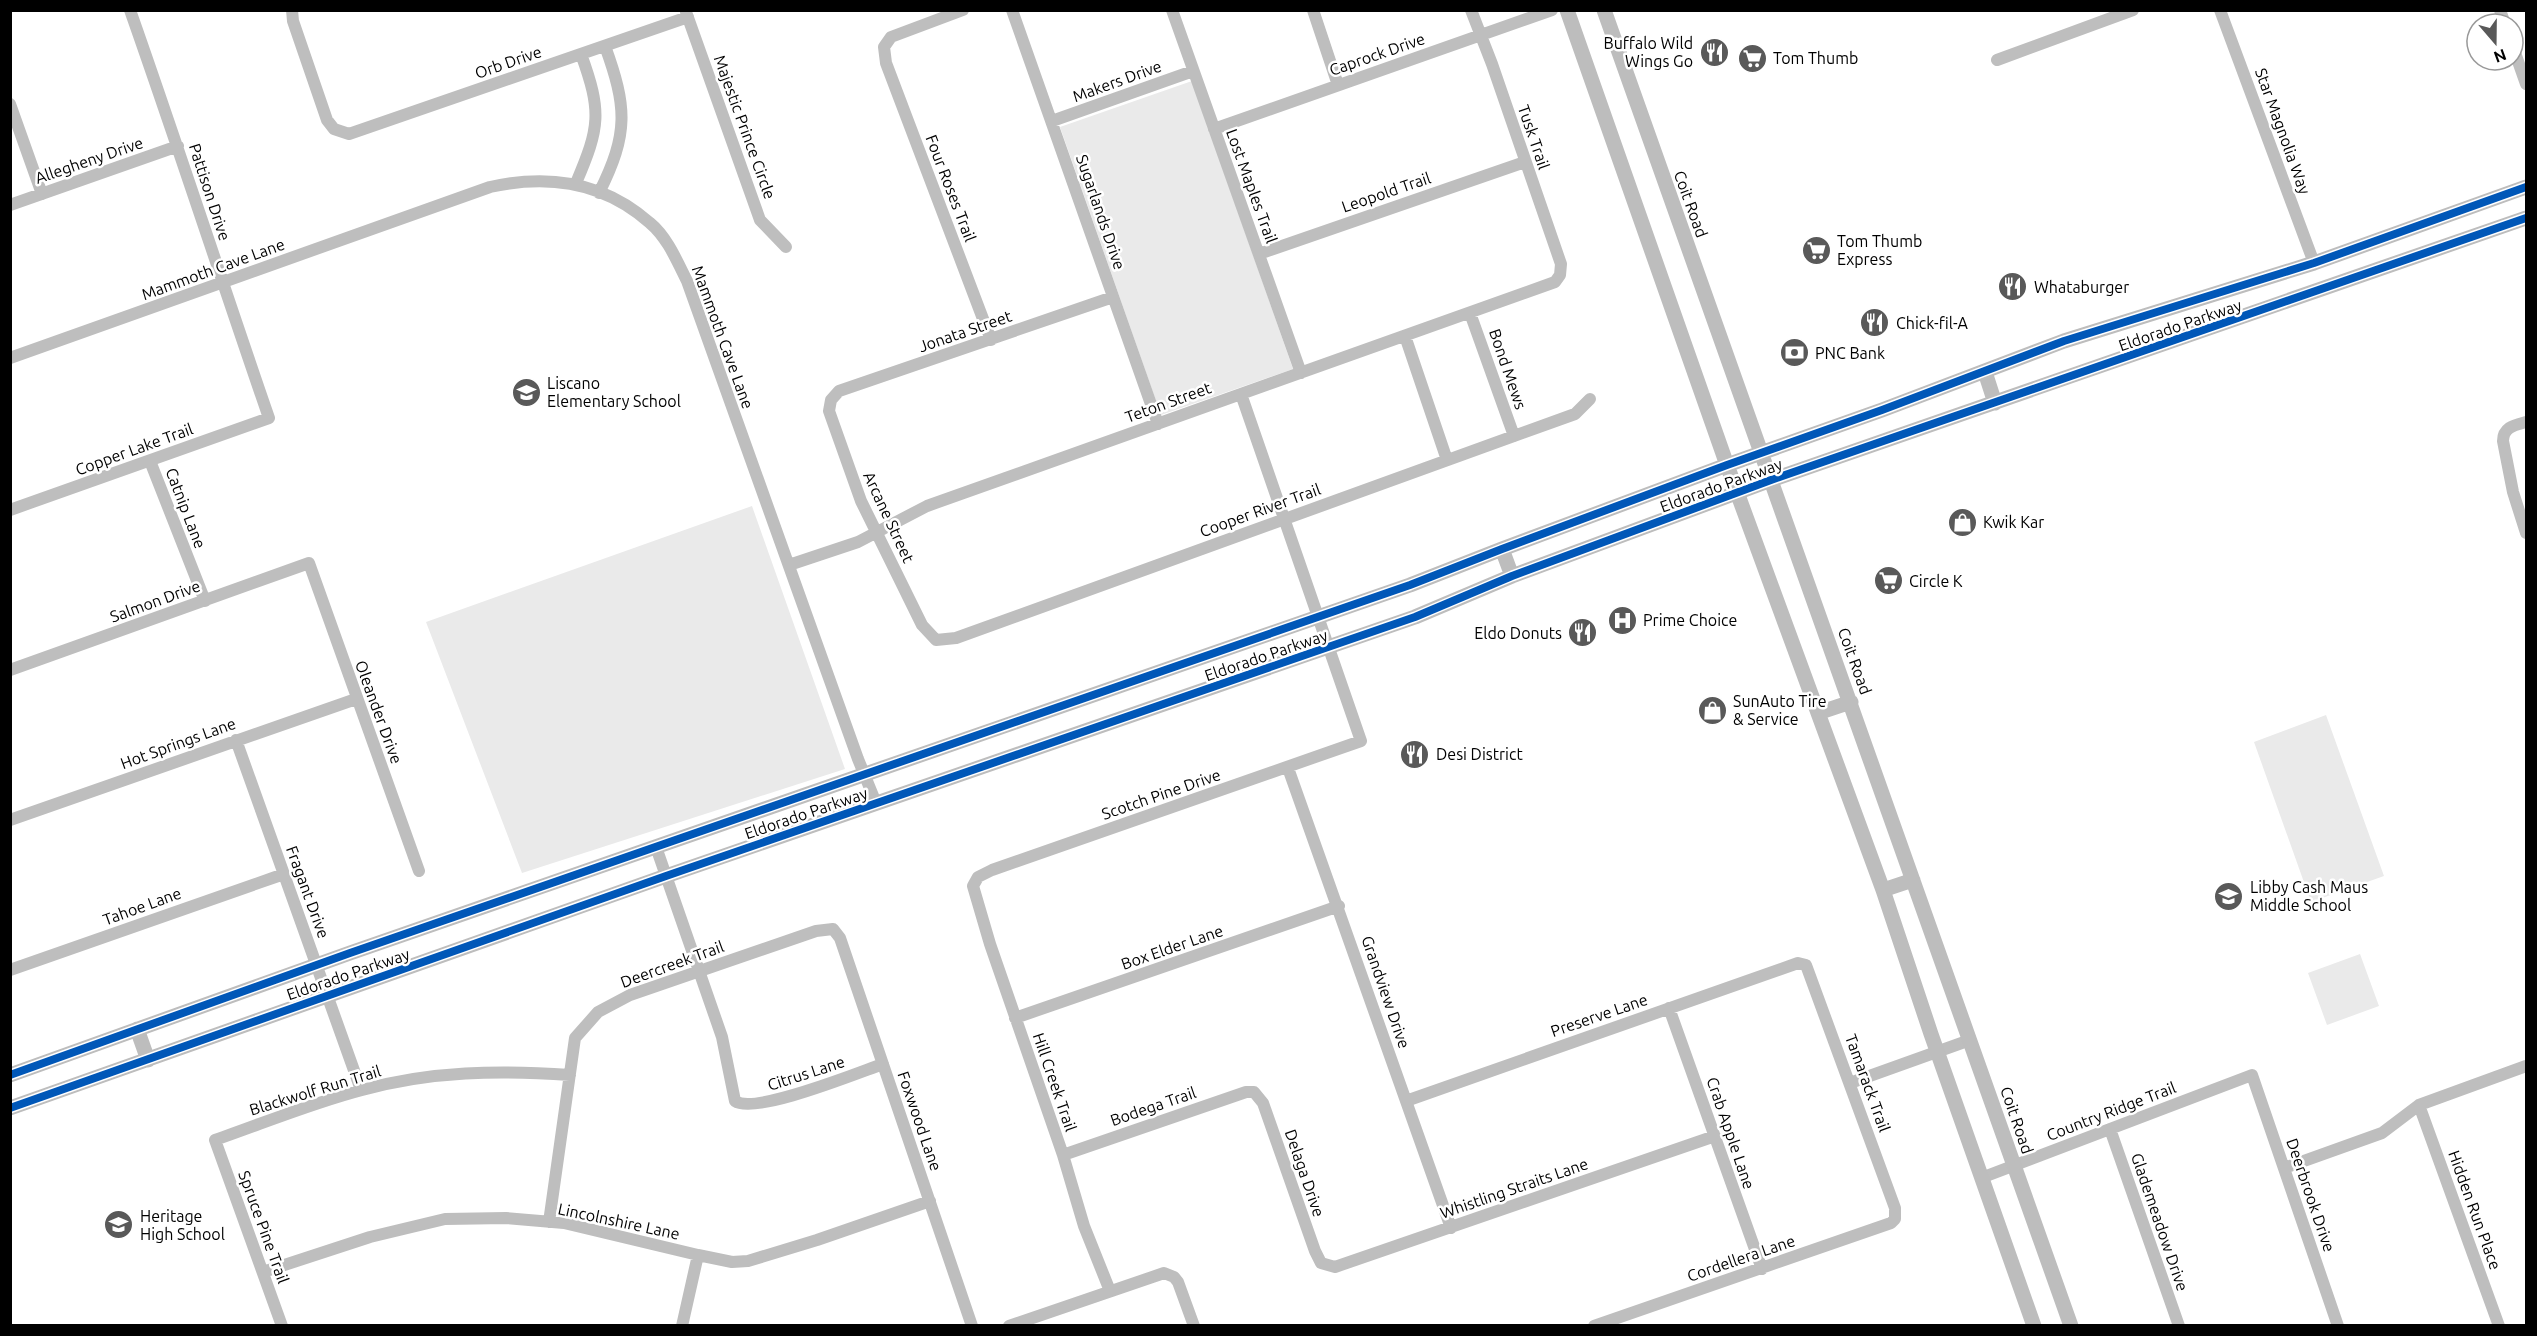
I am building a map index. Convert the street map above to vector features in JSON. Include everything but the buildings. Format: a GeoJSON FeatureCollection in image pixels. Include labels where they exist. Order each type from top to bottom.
{"type":"FeatureCollection","features":[{"type":"Feature","properties":{"kind":"main road"},"geometry":{"type":"LineString","coordinates":[[1568,10],[1727,465],[1883,890],[1937,1052],[2034,1326]]}},
{"type":"Feature","properties":{"kind":"main road","name":"Coit Road"},"geometry":{"type":"LineString","coordinates":[[1604,10],[2071,1326]]}},
{"type":"Feature","properties":{"kind":"main road","name":"Eldorado Parkway"},"geometry":{"type":"LineString","coordinates":[[10,1075],[317,965],[1318,618],[2064,341],[2314,263],[2526,187]]}},
{"type":"Feature","properties":{"kind":"main road","name":"Eldorado Parkway"},"geometry":{"type":"LineString","coordinates":[[10,1108],[666,876],[1415,617],[1512,576],[1771,480],[2526,218]]}},
{"type":"Feature","properties":{"kind":"main road"},"geometry":{"type":"LineString","coordinates":[[2314,263],[2322,290]]}},
{"type":"Feature","properties":{"kind":"main road"},"geometry":{"type":"LineString","coordinates":[[1984,372],[1995,403]]}},
{"type":"Feature","properties":{"kind":"main road"},"geometry":{"type":"LineString","coordinates":[[1502,549],[1512,576]]}},
{"type":"Feature","properties":{"kind":"main road"},"geometry":{"type":"LineString","coordinates":[[1818,713],[1851,702]]}},
{"type":"Feature","properties":{"kind":"main road"},"geometry":{"type":"LineString","coordinates":[[1883,890],[1913,880]]}},
{"type":"Feature","properties":{"kind":"main road"},"geometry":{"type":"LineString","coordinates":[[137,1029],[148,1059]]}},
{"type":"Feature","properties":{"kind":"street","name":"Pattison Drive"},"geometry":{"type":"LineString","coordinates":[[130,10],[269,418]]}},
{"type":"Feature","properties":{"kind":"street","name":"Orb Drive"},"geometry":{"type":"LineString","coordinates":[[292,10],[293,21],[327,120],[339,132],[357,133],[605,46],[687,14]]}},
{"type":"Feature","properties":{"kind":"street","name":"Four Roses Trail"},"geometry":{"type":"LineString","coordinates":[[963,10],[891,37],[884,47],[886,63],[991,340]]}},
{"type":"Feature","properties":{"kind":"street","name":"Sugarlands Drive"},"geometry":{"type":"LineString","coordinates":[[1012,10],[1158,424]]}},
{"type":"Feature","properties":{"kind":"street","name":"Lost Maples Trail"},"geometry":{"type":"LineString","coordinates":[[1172,10],[1301,373]]}},
{"type":"Feature","properties":{"kind":"street"},"geometry":{"type":"LineString","coordinates":[[1313,10],[1338,85]]}},
{"type":"Feature","properties":{"kind":"street","name":"Tusk Trail"},"geometry":{"type":"LineString","coordinates":[[1471,10],[1561,264],[1560,275]]}},
{"type":"Feature","properties":{"kind":"street","name":"Caprock Drive"},"geometry":{"type":"LineString","coordinates":[[1214,129],[1552,10]]}},
{"type":"Feature","properties":{"kind":"street"},"geometry":{"type":"LineString","coordinates":[[1997,60],[2133,10]]}},
{"type":"Feature","properties":{"kind":"street","name":"Star Magnolia Way"},"geometry":{"type":"LineString","coordinates":[[2220,10],[2314,263]]}},
{"type":"Feature","properties":{"kind":"street","name":"Majestic Prince Circle"},"geometry":{"type":"LineString","coordinates":[[687,14],[760,220],[786,247]]}},
{"type":"Feature","properties":{"kind":"street"},"geometry":{"type":"LineString","coordinates":[[599,193],[618,149],[623,119],[619,85],[605,46]]}},
{"type":"Feature","properties":{"kind":"street"},"geometry":{"type":"LineString","coordinates":[[576,183],[593,143],[597,123],[594,93],[581,54]]}},
{"type":"Feature","properties":{"kind":"street","name":"Makers Drive"},"geometry":{"type":"LineString","coordinates":[[1052,121],[1193,71]]}},
{"type":"Feature","properties":{"kind":"street"},"geometry":{"type":"LineString","coordinates":[[10,105],[42,194]]}},
{"type":"Feature","properties":{"kind":"street","name":"Allegheny Drive"},"geometry":{"type":"LineString","coordinates":[[10,205],[178,146]]}},
{"type":"Feature","properties":{"kind":"street","name":"Leopold Trail"},"geometry":{"type":"LineString","coordinates":[[1258,254],[1525,162]]}},
{"type":"Feature","properties":{"kind":"street","name":"Mammoth Cave Lane"},"geometry":{"type":"LineString","coordinates":[[10,358],[490,187],[534,180],[576,183],[626,206],[651,223],[673,252],[687,281],[864,776],[876,803]]}},
{"type":"Feature","properties":{"kind":"street","name":"Teton Street"},"geometry":{"type":"LineString","coordinates":[[789,565],[858,542],[927,506],[1548,286],[1560,275]]}},
{"type":"Feature","properties":{"kind":"street","name":"Jonata Street"},"geometry":{"type":"LineString","coordinates":[[831,400],[838,391],[1113,297]]}},
{"type":"Feature","properties":{"kind":"street","name":"Bond Mews"},"geometry":{"type":"LineString","coordinates":[[1470,313],[1514,436]]}},
{"type":"Feature","properties":{"kind":"street"},"geometry":{"type":"LineString","coordinates":[[1405,336],[1447,460]]}},
{"type":"Feature","properties":{"kind":"street"},"geometry":{"type":"LineString","coordinates":[[1240,394],[1327,648]]}},
{"type":"Feature","properties":{"kind":"street","name":"Cooper River Trail"},"geometry":{"type":"LineString","coordinates":[[936,640],[956,638],[1575,414],[1590,399]]}},
{"type":"Feature","properties":{"kind":"street","name":"Arcane Street"},"geometry":{"type":"LineString","coordinates":[[831,400],[829,411],[847,464],[876,532],[922,625],[936,640]]}},
{"type":"Feature","properties":{"kind":"street","name":"Copper Lake Trail"},"geometry":{"type":"LineString","coordinates":[[10,510],[269,418]]}},
{"type":"Feature","properties":{"kind":"street"},"geometry":{"type":"LineString","coordinates":[[2526,422],[2508,429],[2503,435],[2513,492],[2526,533]]}},
{"type":"Feature","properties":{"kind":"street","name":"Catnip Lane"},"geometry":{"type":"LineString","coordinates":[[150,461],[205,601]]}},
{"type":"Feature","properties":{"kind":"street","name":"Salmon Drive"},"geometry":{"type":"LineString","coordinates":[[10,670],[309,563]]}},
{"type":"Feature","properties":{"kind":"street","name":"Oleander Drive"},"geometry":{"type":"LineString","coordinates":[[309,563],[419,871]]}},
{"type":"Feature","properties":{"kind":"street","name":"Scotch Pine Drive"},"geometry":{"type":"LineString","coordinates":[[974,882],[978,877],[992,870],[1361,741],[1327,648]]}},
{"type":"Feature","properties":{"kind":"street","name":"Hot Springs Lane"},"geometry":{"type":"LineString","coordinates":[[10,820],[356,699]]}},
{"type":"Feature","properties":{"kind":"street","name":"Fragant Drive"},"geometry":{"type":"LineString","coordinates":[[236,740],[361,1090]]}},
{"type":"Feature","properties":{"kind":"street","name":"Grandview Drive"},"geometry":{"type":"LineString","coordinates":[[1288,768],[1339,906],[1450,1228]]}},
{"type":"Feature","properties":{"kind":"street"},"geometry":{"type":"LineString","coordinates":[[656,847],[699,972]]}},
{"type":"Feature","properties":{"kind":"street","name":"Tahoe Lane"},"geometry":{"type":"LineString","coordinates":[[10,970],[284,874]]}},
{"type":"Feature","properties":{"kind":"street","name":"Hill Creek Trail"},"geometry":{"type":"LineString","coordinates":[[974,882],[974,894],[1063,1155],[1084,1226],[1110,1291]]}},
{"type":"Feature","properties":{"kind":"street","name":"Box Elder Lane"},"geometry":{"type":"LineString","coordinates":[[1015,1018],[1339,906]]}},
{"type":"Feature","properties":{"kind":"street","name":"Deercreek Trail"},"geometry":{"type":"LineString","coordinates":[[549,1222],[575,1038],[598,1012],[630,995],[820,930],[833,929]]}},
{"type":"Feature","properties":{"kind":"street","name":"Foxwood Lane"},"geometry":{"type":"LineString","coordinates":[[833,929],[840,938],[972,1326]]}},
{"type":"Feature","properties":{"kind":"street","name":"Preserve Lane"},"geometry":{"type":"LineString","coordinates":[[1406,1101],[1803,963]]}},
{"type":"Feature","properties":{"kind":"street","name":"Tamarack Trail"},"geometry":{"type":"LineString","coordinates":[[1803,963],[1809,969],[1851,1083],[1895,1208],[1896,1217]]}},
{"type":"Feature","properties":{"kind":"street","name":"Citrus Lane"},"geometry":{"type":"LineString","coordinates":[[699,972],[722,1037],[734,1097],[738,1103],[748,1105],[773,1101],[883,1064]]}},
{"type":"Feature","properties":{"kind":"street","name":"Crab Apple Lane"},"geometry":{"type":"LineString","coordinates":[[1669,1008],[1762,1269]]}},
{"type":"Feature","properties":{"kind":"street"},"geometry":{"type":"LineString","coordinates":[[1851,1083],[1970,1040]]}},
{"type":"Feature","properties":{"kind":"street"},"geometry":{"type":"LineString","coordinates":[[2284,1168],[2382,1133],[2419,1105],[2526,1066]]}},
{"type":"Feature","properties":{"kind":"street","name":"Blackwolf Run Trail"},"geometry":{"type":"LineString","coordinates":[[215,1140],[361,1090],[414,1079],[468,1072],[570,1075]]}},
{"type":"Feature","properties":{"kind":"street","name":"Country Ridge Trail"},"geometry":{"type":"LineString","coordinates":[[1981,1178],[2252,1075]]}},
{"type":"Feature","properties":{"kind":"street","name":"Deerbrook Drive"},"geometry":{"type":"LineString","coordinates":[[2252,1075],[2338,1326]]}},
{"type":"Feature","properties":{"kind":"street","name":"Bodega Trail"},"geometry":{"type":"LineString","coordinates":[[1063,1155],[1246,1092],[1254,1092]]}},
{"type":"Feature","properties":{"kind":"street","name":"Delaga Drive"},"geometry":{"type":"LineString","coordinates":[[1254,1092],[1263,1103],[1315,1251],[1324,1265]]}},
{"type":"Feature","properties":{"kind":"street","name":"Hidden Run Place"},"geometry":{"type":"LineString","coordinates":[[2419,1105],[2499,1326]]}},
{"type":"Feature","properties":{"kind":"street","name":"Glademeadow Drive"},"geometry":{"type":"LineString","coordinates":[[2110,1129],[2179,1326]]}},
{"type":"Feature","properties":{"kind":"street","name":"Whistling Straits Lane"},"geometry":{"type":"LineString","coordinates":[[1324,1265],[1335,1267],[1715,1136]]}},
{"type":"Feature","properties":{"kind":"street","name":"Spruce Pine Trail"},"geometry":{"type":"LineString","coordinates":[[215,1140],[282,1326]]}},
{"type":"Feature","properties":{"kind":"street","name":"Lincolnshire Lane"},"geometry":{"type":"LineString","coordinates":[[263,1272],[370,1237],[445,1219],[506,1218],[564,1223],[698,1256],[732,1262],[760,1258],[930,1201]]}},
{"type":"Feature","properties":{"kind":"street","name":"Cordellera Lane"},"geometry":{"type":"LineString","coordinates":[[1594,1326],[1891,1223],[1896,1217]]}},
{"type":"Feature","properties":{"kind":"street"},"geometry":{"type":"LineString","coordinates":[[682,1326],[698,1256]]}},
{"type":"Feature","properties":{"kind":"street"},"geometry":{"type":"LineString","coordinates":[[1009,1326],[1110,1291],[1168,1274],[1179,1282],[1194,1326]]}},
{"type":"Feature","properties":{"kind":"shaded area"},"geometry":{"type":"Polygon","coordinates":[[[1192,81],[1293,369],[1161,415],[1060,127],[1192,81]]]}},
{"type":"Feature","properties":{"kind":"shaded area"},"geometry":{"type":"Polygon","coordinates":[[[752,506],[845,769],[522,873],[426,622],[752,506]]]}},
{"type":"Feature","properties":{"kind":"shaded area"},"geometry":{"type":"Polygon","coordinates":[[[2326,715],[2384,876],[2311,902],[2254,742],[2326,715]]]}},
{"type":"Feature","properties":{"kind":"shaded area"},"geometry":{"type":"Polygon","coordinates":[[[2360,954],[2379,1006],[2327,1025],[2308,973],[2360,954]]]}},
{"type":"Feature","properties":{"kind":"cycle path"},"geometry":{"type":"LineString","coordinates":[[10,1075],[350,953],[1410,585],[2064,341],[2314,263],[2526,187]]}},
{"type":"Feature","properties":{"kind":"cycle path"},"geometry":{"type":"LineString","coordinates":[[10,1108],[666,876],[1415,617],[1512,576],[1771,480],[2526,218]]}},
{"type":"Feature","properties":{"kind":"place","name":"Buffalo Wild Wings Go"},"geometry":{"type":"Point","coordinates":[1714,52]}},
{"type":"Feature","properties":{"kind":"place","name":"Tom Thumb"},"geometry":{"type":"Point","coordinates":[1752,58]}},
{"type":"Feature","properties":{"kind":"place","name":"Tom Thumb Express"},"geometry":{"type":"Point","coordinates":[1816,250]}},
{"type":"Feature","properties":{"kind":"place","name":"Whataburger"},"geometry":{"type":"Point","coordinates":[2013,287]}},
{"type":"Feature","properties":{"kind":"place","name":"Chick-fil-A"},"geometry":{"type":"Point","coordinates":[1875,323]}},
{"type":"Feature","properties":{"kind":"place","name":"PNC Bank"},"geometry":{"type":"Point","coordinates":[1794,353]}},
{"type":"Feature","properties":{"kind":"place","name":"Liscano Elementary School"},"geometry":{"type":"Point","coordinates":[526,392]}},
{"type":"Feature","properties":{"kind":"place","name":"Kwik Kar"},"geometry":{"type":"Point","coordinates":[1962,522]}},
{"type":"Feature","properties":{"kind":"place","name":"Circle K"},"geometry":{"type":"Point","coordinates":[1888,581]}},
{"type":"Feature","properties":{"kind":"place","name":"Prime Choice"},"geometry":{"type":"Point","coordinates":[1622,620]}},
{"type":"Feature","properties":{"kind":"place","name":"Eldo Donuts"},"geometry":{"type":"Point","coordinates":[1583,633]}},
{"type":"Feature","properties":{"kind":"place","name":"SunAuto Tire & Service"},"geometry":{"type":"Point","coordinates":[1712,710]}},
{"type":"Feature","properties":{"kind":"place","name":"Desi District"},"geometry":{"type":"Point","coordinates":[1415,754]}},
{"type":"Feature","properties":{"kind":"place","name":"Libby Cash Maus Middle School"},"geometry":{"type":"Point","coordinates":[2229,896]}},
{"type":"Feature","properties":{"kind":"place","name":"Heritage High School"},"geometry":{"type":"Point","coordinates":[119,1225]}}]}
